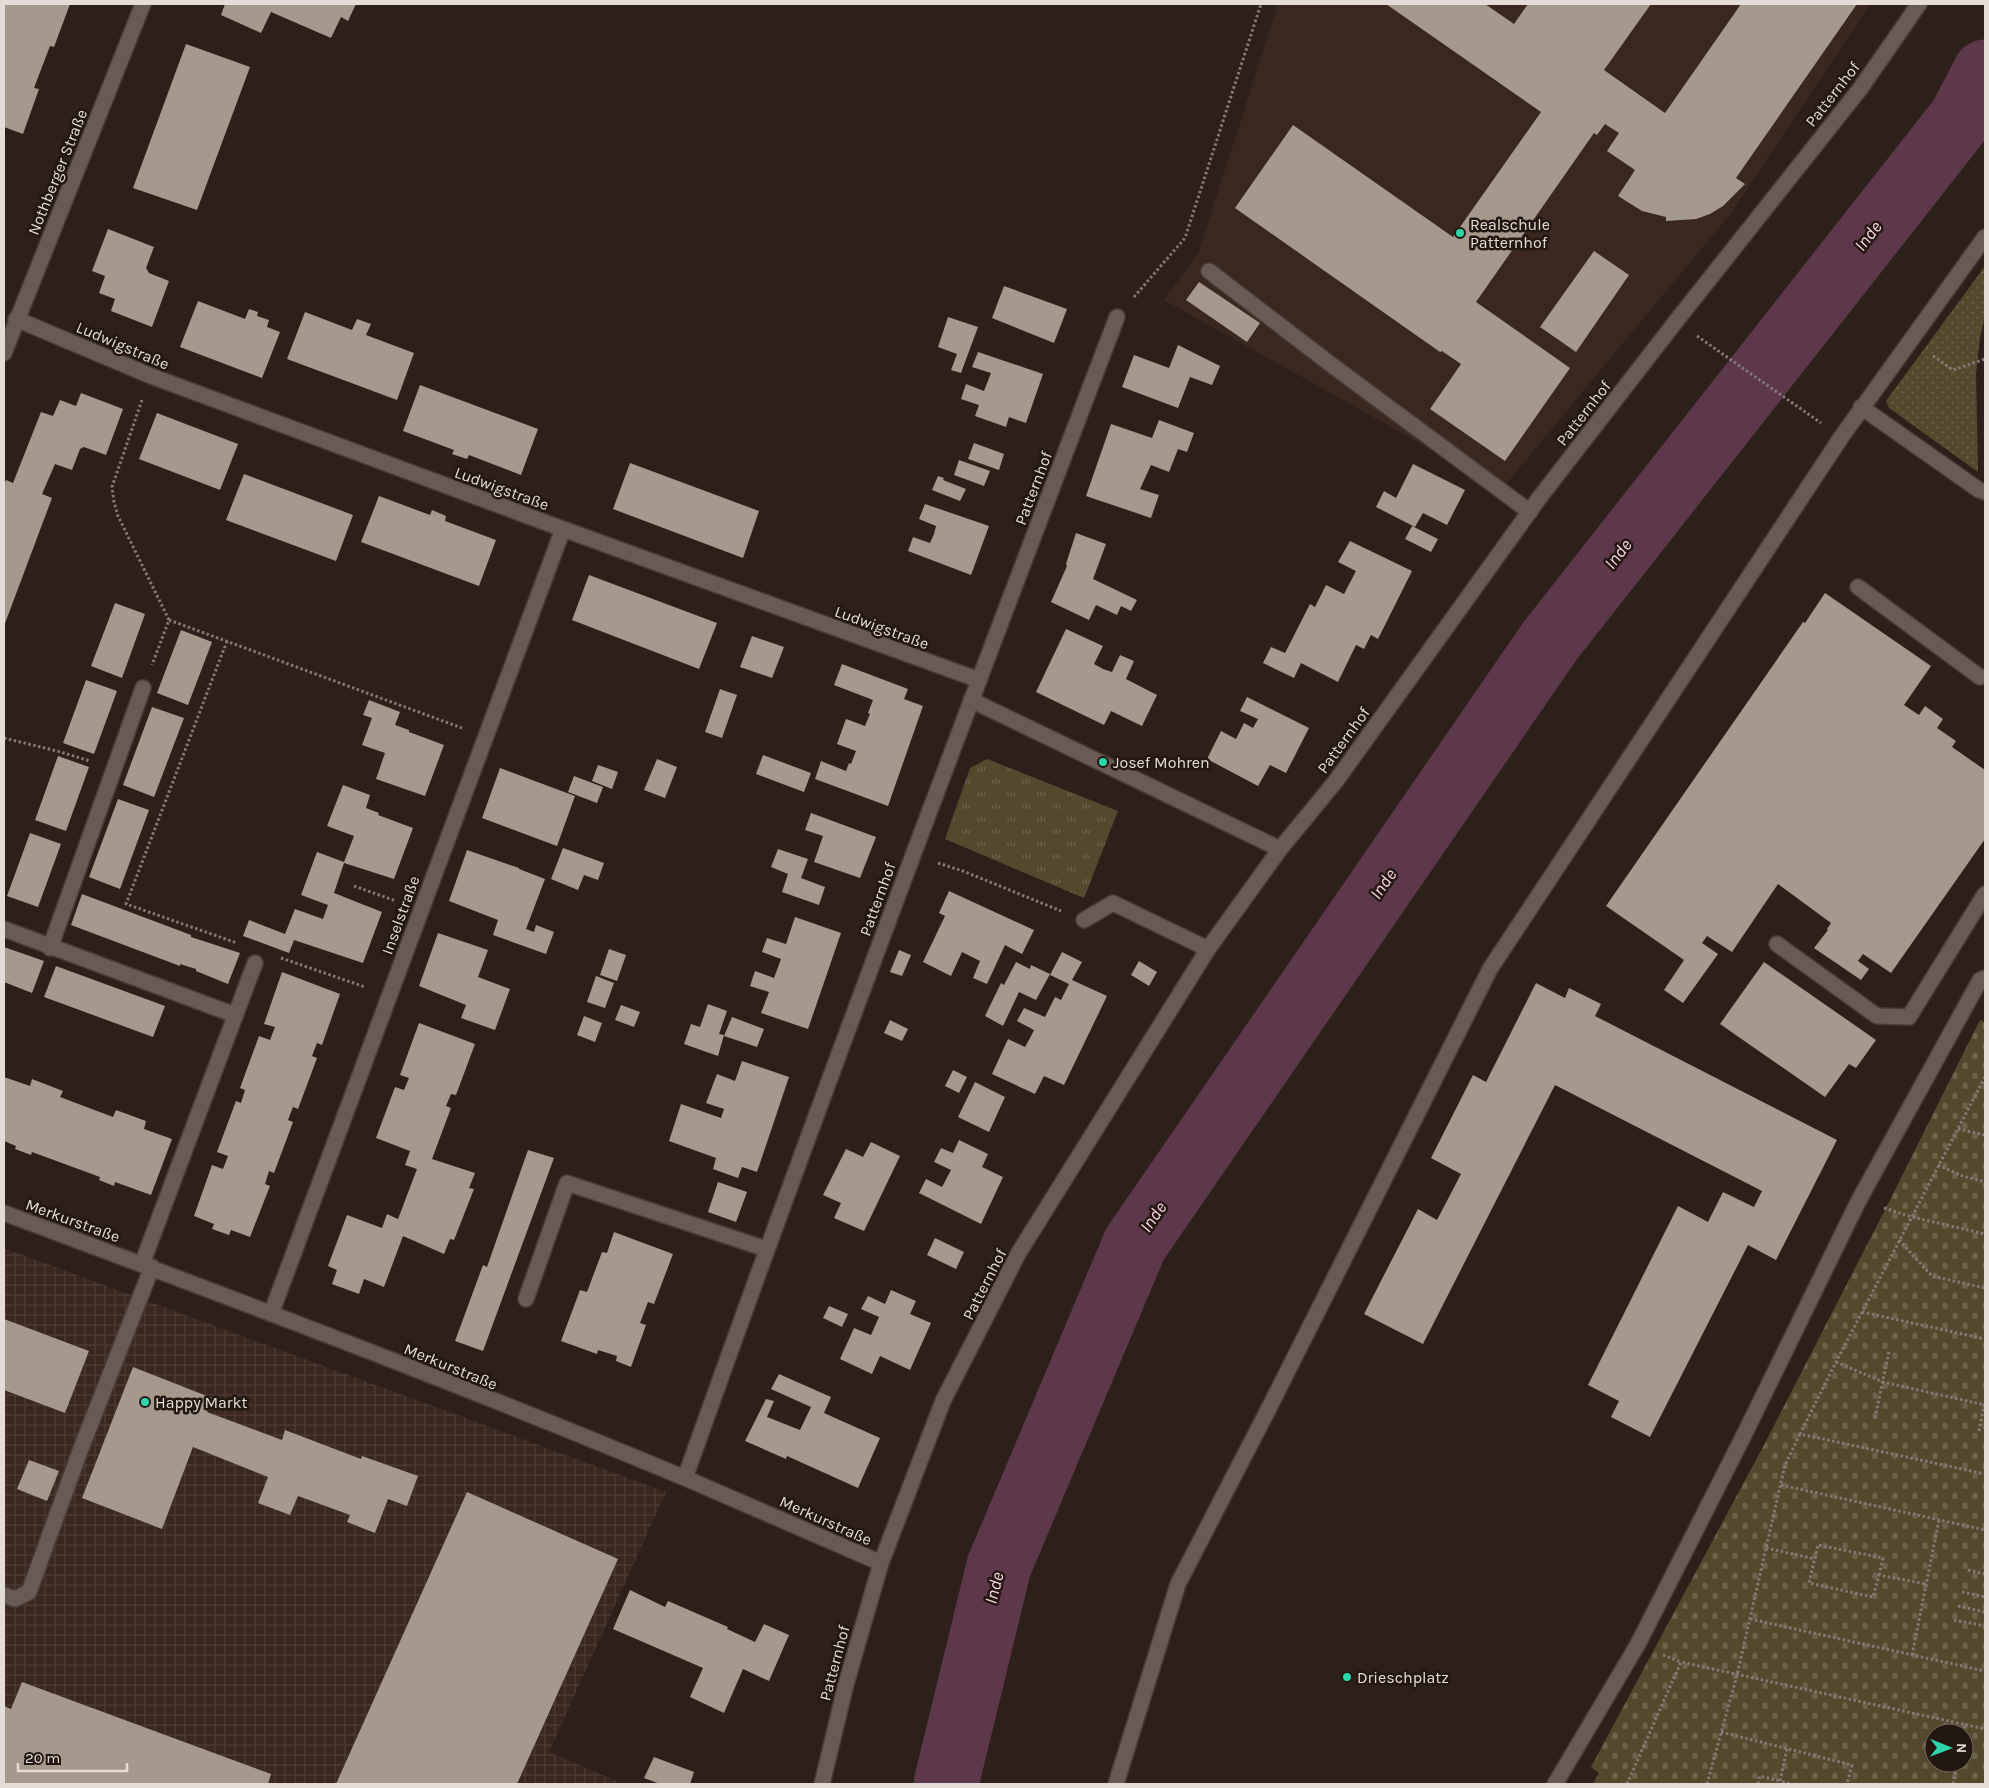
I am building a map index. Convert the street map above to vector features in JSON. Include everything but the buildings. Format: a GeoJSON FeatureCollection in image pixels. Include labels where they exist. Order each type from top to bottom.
{"type":"FeatureCollection","features":[{"type":"Feature","properties":{"kind":"street","name":"Nothberger Straße"},"geometry":{"type":"LineString","coordinates":[[4,353],[143,4]]}},
{"type":"Feature","properties":{"kind":"street","name":"Patternhof"},"geometry":{"type":"LineString","coordinates":[[822,1784],[846,1684],[881,1564],[943,1401],[1018,1254],[1208,949],[1280,849],[1336,781],[1530,512],[1676,320],[1860,89],[1919,4]]}},
{"type":"Feature","properties":{"kind":"street"},"geometry":{"type":"LineString","coordinates":[[1116,1784],[1178,1584],[1270,1408],[1490,969],[1862,407],[1985,237]]}},
{"type":"Feature","properties":{"kind":"street"},"geometry":{"type":"LineString","coordinates":[[1209,271],[1333,366],[1530,512]]}},
{"type":"Feature","properties":{"kind":"street","name":"Patternhof"},"geometry":{"type":"LineString","coordinates":[[685,1478],[766,1250],[912,855],[1117,317]]}},
{"type":"Feature","properties":{"kind":"street","name":"Ludwigstraße"},"geometry":{"type":"LineString","coordinates":[[16,319],[151,376],[978,680]]}},
{"type":"Feature","properties":{"kind":"street"},"geometry":{"type":"LineString","coordinates":[[1862,407],[1979,490],[1985,492]]}},
{"type":"Feature","properties":{"kind":"street","name":"Inselstraße"},"geometry":{"type":"LineString","coordinates":[[271,1314],[563,529]]}},
{"type":"Feature","properties":{"kind":"street"},"geometry":{"type":"LineString","coordinates":[[1858,587],[1984,677]]}},
{"type":"Feature","properties":{"kind":"street"},"geometry":{"type":"LineString","coordinates":[[50,948],[143,688]]}},
{"type":"Feature","properties":{"kind":"street"},"geometry":{"type":"LineString","coordinates":[[971,700],[1280,849]]}},
{"type":"Feature","properties":{"kind":"street"},"geometry":{"type":"LineString","coordinates":[[1777,944],[1877,1016],[1908,1017],[1985,894]]}},
{"type":"Feature","properties":{"kind":"street"},"geometry":{"type":"LineString","coordinates":[[1084,920],[1112,903],[1208,949]]}},
{"type":"Feature","properties":{"kind":"street"},"geometry":{"type":"LineString","coordinates":[[4,929],[50,948],[235,1016]]}},
{"type":"Feature","properties":{"kind":"street"},"geometry":{"type":"LineString","coordinates":[[4,1595],[15,1599],[29,1592],[255,963]]}},
{"type":"Feature","properties":{"kind":"street"},"geometry":{"type":"LineString","coordinates":[[1555,1784],[1638,1644],[1744,1435],[1859,1200],[1980,980],[1985,978]]}},
{"type":"Feature","properties":{"kind":"street"},"geometry":{"type":"LineString","coordinates":[[526,1299],[566,1183],[766,1250]]}},
{"type":"Feature","properties":{"kind":"street","name":"Merkurstraße"},"geometry":{"type":"LineString","coordinates":[[4,1213],[271,1314],[685,1478],[881,1564]]}},
{"type":"Feature","properties":{"kind":"path"},"geometry":{"type":"LineString","coordinates":[[1117,317],[1186,238],[1261,4]]}},
{"type":"Feature","properties":{"kind":"path"},"geometry":{"type":"LineString","coordinates":[[1909,341],[1953,370],[1985,360]]}},
{"type":"Feature","properties":{"kind":"path"},"geometry":{"type":"LineString","coordinates":[[1704,342],[1808,414]]}},
{"type":"Feature","properties":{"kind":"path"},"geometry":{"type":"LineString","coordinates":[[151,376],[112,487],[118,516],[170,620],[485,736]]}},
{"type":"Feature","properties":{"kind":"path"},"geometry":{"type":"LineString","coordinates":[[143,688],[170,620]]}},
{"type":"Feature","properties":{"kind":"path"},"geometry":{"type":"LineString","coordinates":[[227,641],[126,904],[241,944]]}},
{"type":"Feature","properties":{"kind":"path"},"geometry":{"type":"LineString","coordinates":[[4,738],[61,752],[114,770]]}},
{"type":"Feature","properties":{"kind":"path"},"geometry":{"type":"LineString","coordinates":[[912,855],[963,871],[1084,920]]}},
{"type":"Feature","properties":{"kind":"path"},"geometry":{"type":"LineString","coordinates":[[354,886],[421,910]]}},
{"type":"Feature","properties":{"kind":"path"},"geometry":{"type":"LineString","coordinates":[[278,957],[389,996]]}},
{"type":"Feature","properties":{"kind":"path"},"geometry":{"type":"LineString","coordinates":[[1707,1784],[1737,1675],[1785,1465],[1899,1240],[1985,1078]]}},
{"type":"Feature","properties":{"kind":"path"},"geometry":{"type":"LineString","coordinates":[[1958,1129],[1985,1135]]}},
{"type":"Feature","properties":{"kind":"path"},"geometry":{"type":"LineString","coordinates":[[1938,1165],[1963,1176],[1985,1182]]}},
{"type":"Feature","properties":{"kind":"path"},"geometry":{"type":"LineString","coordinates":[[1912,1217],[1985,1234]]}},
{"type":"Feature","properties":{"kind":"path"},"geometry":{"type":"LineString","coordinates":[[1899,1240],[1932,1276],[1985,1288]]}},
{"type":"Feature","properties":{"kind":"path"},"geometry":{"type":"LineString","coordinates":[[1862,1312],[1985,1339]]}},
{"type":"Feature","properties":{"kind":"path"},"geometry":{"type":"LineString","coordinates":[[1875,1418],[1889,1351]]}},
{"type":"Feature","properties":{"kind":"path"},"geometry":{"type":"LineString","coordinates":[[1836,1362],[1883,1382],[1985,1404],[1979,1431]]}},
{"type":"Feature","properties":{"kind":"path"},"geometry":{"type":"LineString","coordinates":[[1800,1434],[1985,1474]]}},
{"type":"Feature","properties":{"kind":"path"},"geometry":{"type":"LineString","coordinates":[[1781,1484],[1985,1530]]}},
{"type":"Feature","properties":{"kind":"path"},"geometry":{"type":"LineString","coordinates":[[1912,1655],[1939,1520]]}},
{"type":"Feature","properties":{"kind":"path"},"geometry":{"type":"LineString","coordinates":[[1818,1545],[1883,1558],[1879,1575],[1874,1597],[1809,1583],[1818,1545]]}},
{"type":"Feature","properties":{"kind":"path"},"geometry":{"type":"LineString","coordinates":[[1766,1548],[1815,1559]]}},
{"type":"Feature","properties":{"kind":"path"},"geometry":{"type":"LineString","coordinates":[[1968,1570],[1985,1574]]}},
{"type":"Feature","properties":{"kind":"path"},"geometry":{"type":"LineString","coordinates":[[1879,1575],[1926,1584]]}},
{"type":"Feature","properties":{"kind":"path"},"geometry":{"type":"LineString","coordinates":[[1962,1592],[1985,1597]]}},
{"type":"Feature","properties":{"kind":"path"},"geometry":{"type":"LineString","coordinates":[[1958,1606],[1985,1612]]}},
{"type":"Feature","properties":{"kind":"path"},"geometry":{"type":"LineString","coordinates":[[1750,1619],[1985,1671]]}},
{"type":"Feature","properties":{"kind":"path"},"geometry":{"type":"LineString","coordinates":[[1954,1620],[1985,1626]]}},
{"type":"Feature","properties":{"kind":"path"},"geometry":{"type":"LineString","coordinates":[[1627,1784],[1681,1662],[1956,1723]]}},
{"type":"Feature","properties":{"kind":"path"},"geometry":{"type":"LineString","coordinates":[[1721,1732],[1852,1765],[1847,1784]]}},
{"type":"Feature","properties":{"kind":"path"},"geometry":{"type":"LineString","coordinates":[[1780,1781],[1787,1749]]}},
{"type":"Feature","properties":{"kind":"path"},"geometry":{"type":"LineString","coordinates":[[1758,1784],[1760,1776],[1792,1784]]}},
{"type":"Feature","properties":{"kind":"shaded area","name":"Realschule Patternhof"},"geometry":{"type":"Polygon","coordinates":[[[1278,4],[1870,4],[1732,212],[1502,489],[1164,300],[1198,254],[1278,4]]]}},
{"type":"Feature","properties":{"kind":"shaded area"},"geometry":{"type":"Polygon","coordinates":[[[4,1248],[666,1492],[549,1752],[623,1784],[4,1784],[4,1248]]]}},
{"type":"Feature","properties":{"kind":"green space"},"geometry":{"type":"Polygon","coordinates":[[[1985,266],[1985,315],[1976,374],[1978,472],[1889,408],[1886,401],[1985,266]]]}},
{"type":"Feature","properties":{"kind":"green space"},"geometry":{"type":"Polygon","coordinates":[[[987,759],[1118,811],[1084,898],[945,839],[970,768],[987,759]]]}},
{"type":"Feature","properties":{"kind":"green space"},"geometry":{"type":"Polygon","coordinates":[[[1980,1020],[1985,1022],[1985,1784],[1593,1784],[1599,1773],[1591,1767],[1764,1445],[1980,1020]]]}},
{"type":"Feature","properties":{"kind":"waterway","name":"Inde"},"geometry":{"type":"LineString","coordinates":[[946,1784],[999,1566],[1135,1244],[1550,641],[1961,118],[1985,72]]}},
{"type":"Feature","properties":{"kind":"place","name":"Realschule Patternhof"},"geometry":{"type":"Point","coordinates":[1460,233]}},
{"type":"Feature","properties":{"kind":"place","name":"Josef Mohren"},"geometry":{"type":"Point","coordinates":[1103,762]}},
{"type":"Feature","properties":{"kind":"place","name":"Happy Markt"},"geometry":{"type":"Point","coordinates":[145,1402]}},
{"type":"Feature","properties":{"kind":"place","name":"Drieschplatz"},"geometry":{"type":"Point","coordinates":[1347,1677]}}]}
